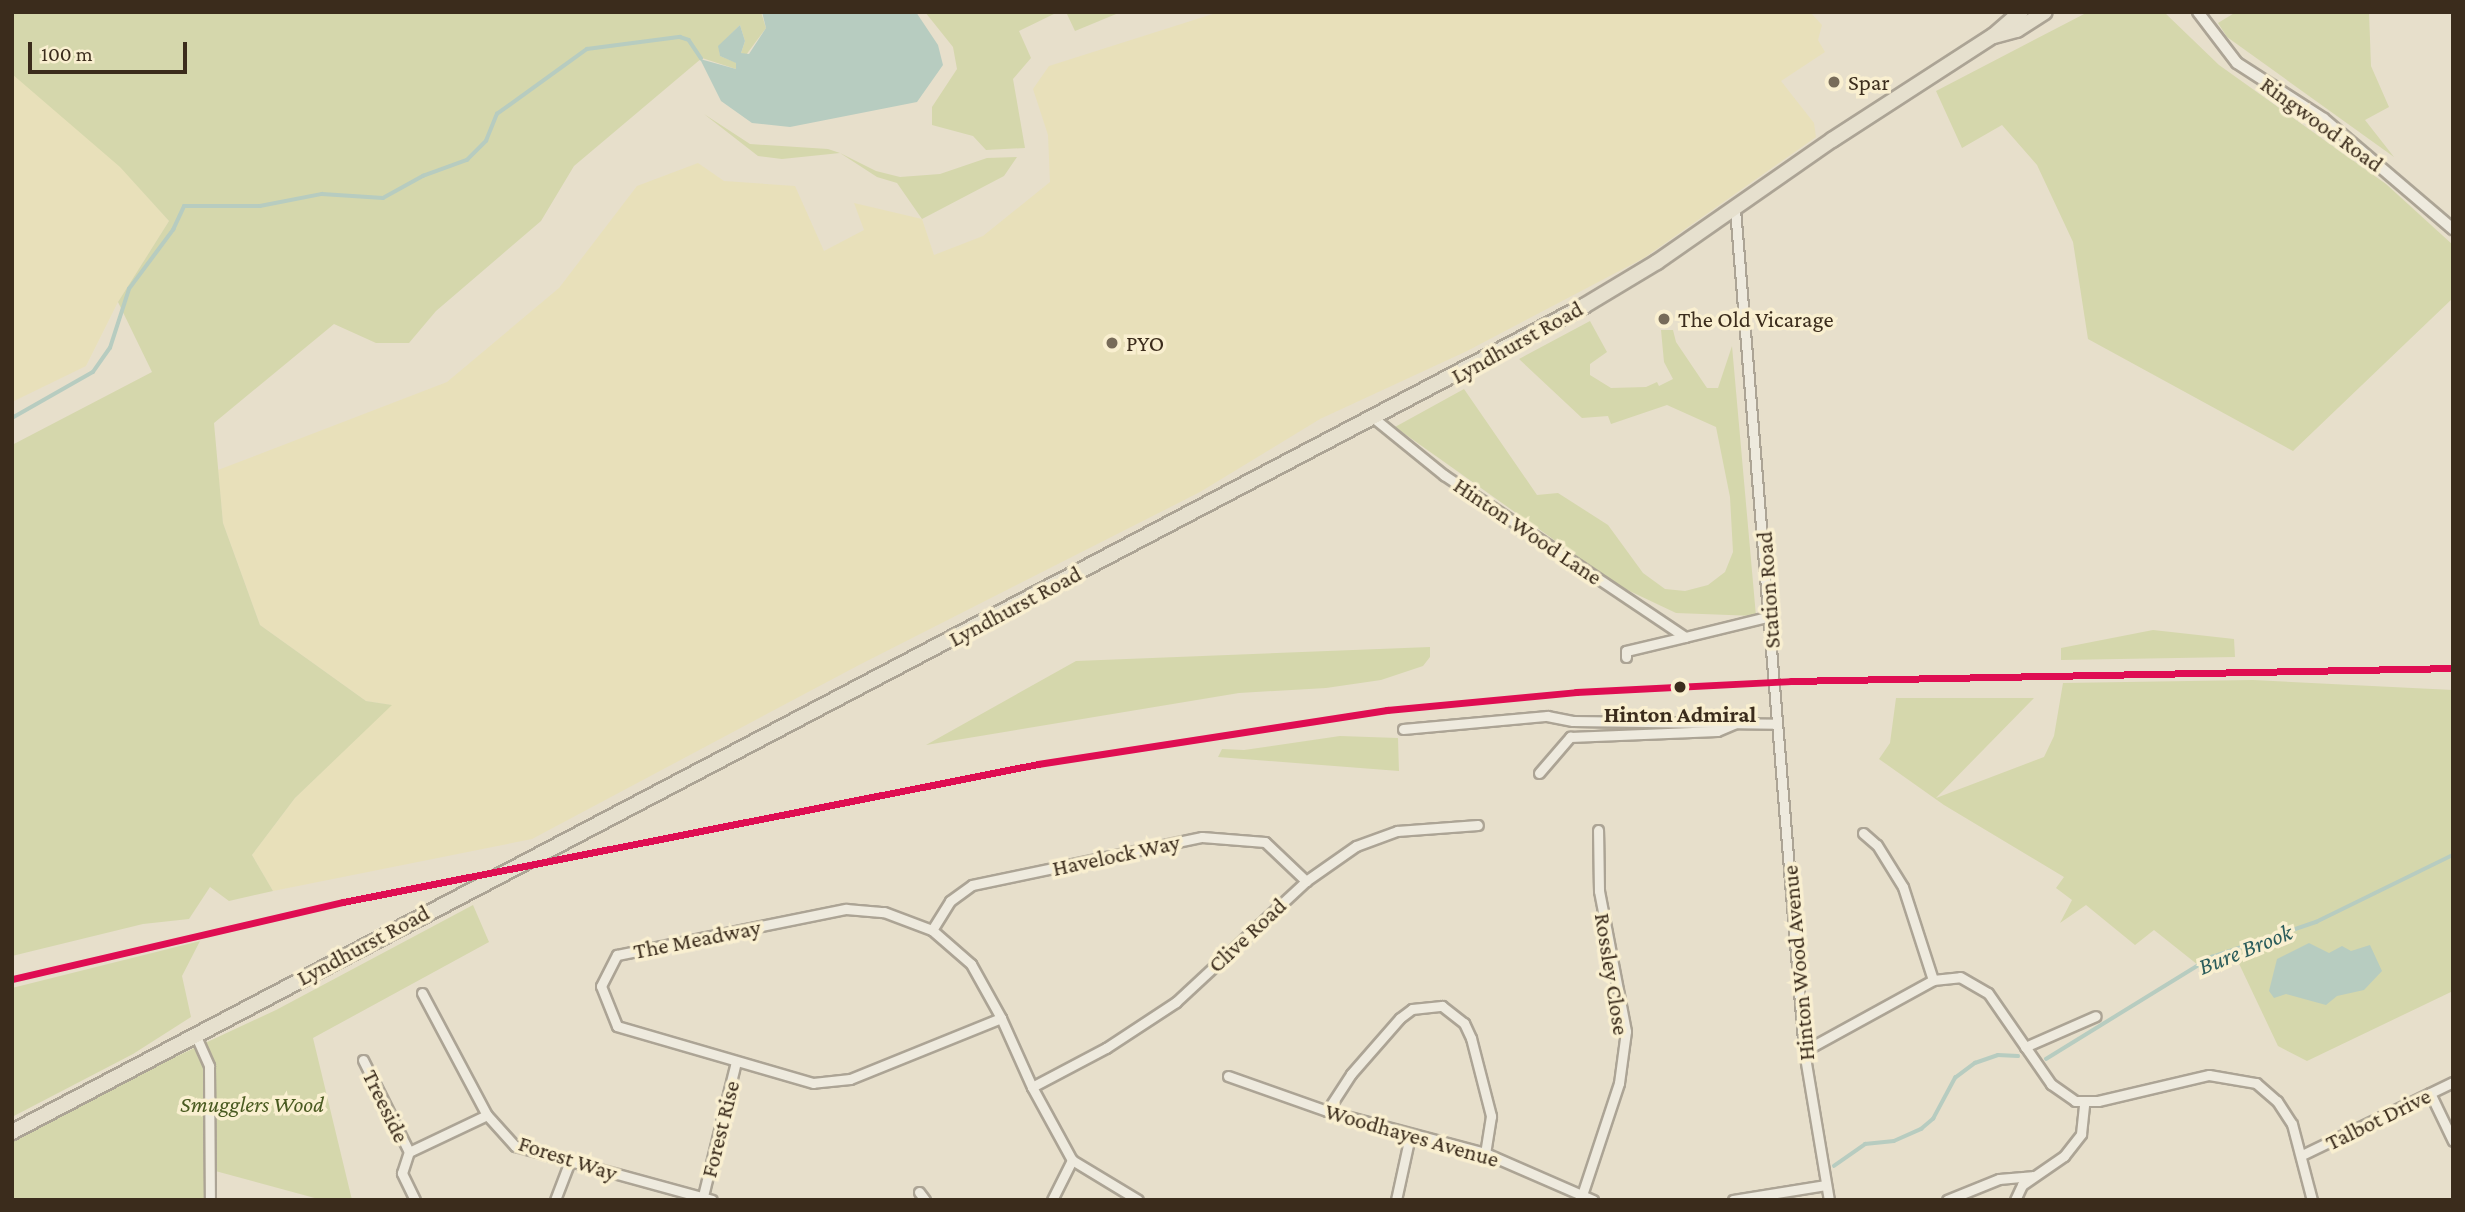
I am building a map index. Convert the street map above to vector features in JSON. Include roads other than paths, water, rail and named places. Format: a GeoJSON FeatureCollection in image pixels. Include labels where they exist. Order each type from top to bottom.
{"type":"FeatureCollection","features":[{"type":"Feature","properties":{"kind":"main road","name":"Lyndhurst Road"},"geometry":{"type":"LineString","coordinates":[[12,1132],[1375,419],[1584,306],[1735,209],[1832,140],[1993,36],[2021,12]]}},
{"type":"Feature","properties":{"kind":"main road","name":"Lyndhurst Road"},"geometry":{"type":"LineString","coordinates":[[1993,36],[2017,30],[2045,12]]}},
{"type":"Feature","properties":{"kind":"street","name":"Ringwood Road"},"geometry":{"type":"LineString","coordinates":[[2198,12],[2236,63],[2324,119],[2453,229]]}},
{"type":"Feature","properties":{"kind":"street","name":"Station Road"},"geometry":{"type":"LineString","coordinates":[[1735,209],[1771,615],[1776,724]]}},
{"type":"Feature","properties":{"kind":"street","name":"Hinton Wood Lane"},"geometry":{"type":"LineString","coordinates":[[1375,419],[1444,475],[1685,637]]}},
{"type":"Feature","properties":{"kind":"street"},"geometry":{"type":"LineString","coordinates":[[1627,651],[1771,615]]}},
{"type":"Feature","properties":{"kind":"street"},"geometry":{"type":"LineString","coordinates":[[1404,729],[1547,716],[1573,721],[1776,724]]}},
{"type":"Feature","properties":{"kind":"street"},"geometry":{"type":"LineString","coordinates":[[1539,773],[1570,737],[1717,731],[1737,722]]}},
{"type":"Feature","properties":{"kind":"street","name":"Hinton Wood Avenue"},"geometry":{"type":"LineString","coordinates":[[1776,724],[1804,1051],[1829,1200]]}},
{"type":"Feature","properties":{"kind":"street","name":"Clive Road"},"geometry":{"type":"LineString","coordinates":[[1032,1087],[1106,1048],[1176,1002],[1306,881],[1356,846],[1397,831],[1478,825]]}},
{"type":"Feature","properties":{"kind":"street","name":"Rossley Close"},"geometry":{"type":"LineString","coordinates":[[1582,1195],[1619,1083],[1626,1031],[1599,891],[1598,830]]}},
{"type":"Feature","properties":{"kind":"street"},"geometry":{"type":"LineString","coordinates":[[1863,833],[1877,845],[1903,887],[1933,980]]}},
{"type":"Feature","properties":{"kind":"street","name":"Havelock Way"},"geometry":{"type":"LineString","coordinates":[[932,930],[950,901],[972,885],[1202,837],[1265,842],[1306,881]]}},
{"type":"Feature","properties":{"kind":"street","name":"The Meadway"},"geometry":{"type":"LineString","coordinates":[[846,909],[884,912],[932,930],[971,964],[1001,1018],[831,1083],[813,1083],[617,1026],[601,986],[617,955],[846,909]]}},
{"type":"Feature","properties":{"kind":"street"},"geometry":{"type":"LineString","coordinates":[[1804,1051],[1933,980],[1952,976],[1978,984],[2056,1089],[2084,1102],[2209,1075],[2245,1078],[2263,1088],[2284,1109],[2302,1155],[2312,1200]]}},
{"type":"Feature","properties":{"kind":"street","name":"Forest Way"},"geometry":{"type":"LineString","coordinates":[[422,993],[487,1115],[515,1146],[569,1163],[707,1198]]}},
{"type":"Feature","properties":{"kind":"street"},"geometry":{"type":"LineString","coordinates":[[1327,1111],[1351,1074],[1400,1018],[1412,1009],[1442,1006],[1464,1023],[1471,1038],[1491,1116],[1485,1153]]}},
{"type":"Feature","properties":{"kind":"street"},"geometry":{"type":"LineString","coordinates":[[2025,1047],[2096,1016]]}},
{"type":"Feature","properties":{"kind":"street"},"geometry":{"type":"LineString","coordinates":[[1001,1018],[1032,1087],[1072,1160],[1138,1200]]}},
{"type":"Feature","properties":{"kind":"street"},"geometry":{"type":"LineString","coordinates":[[195,1034],[209,1066],[210,1200]]}},
{"type":"Feature","properties":{"kind":"street","name":"Treeside"},"geometry":{"type":"LineString","coordinates":[[363,1060],[409,1152],[402,1173],[415,1200]]}},
{"type":"Feature","properties":{"kind":"street","name":"Forest Rise"},"geometry":{"type":"LineString","coordinates":[[707,1198],[736,1062]]}},
{"type":"Feature","properties":{"kind":"street","name":"Woodhayes Avenue"},"geometry":{"type":"LineString","coordinates":[[1228,1076],[1327,1111],[1410,1136],[1485,1153],[1593,1200]]}},
{"type":"Feature","properties":{"kind":"street","name":"Talbot Drive"},"geometry":{"type":"LineString","coordinates":[[2302,1155],[2453,1082]]}},
{"type":"Feature","properties":{"kind":"street"},"geometry":{"type":"LineString","coordinates":[[2430,1093],[2453,1140]]}},
{"type":"Feature","properties":{"kind":"street"},"geometry":{"type":"LineString","coordinates":[[2015,1200],[2022,1185],[2064,1156],[2081,1134],[2084,1102]]}},
{"type":"Feature","properties":{"kind":"street","name":"Treeside"},"geometry":{"type":"LineString","coordinates":[[409,1152],[487,1115]]}},
{"type":"Feature","properties":{"kind":"street"},"geometry":{"type":"LineString","coordinates":[[1396,1200],[1410,1136]]}},
{"type":"Feature","properties":{"kind":"street"},"geometry":{"type":"LineString","coordinates":[[1052,1200],[1072,1160]]}},
{"type":"Feature","properties":{"kind":"street"},"geometry":{"type":"LineString","coordinates":[[555,1200],[569,1163]]}},
{"type":"Feature","properties":{"kind":"street"},"geometry":{"type":"LineString","coordinates":[[1947,1200],[1999,1179],[2035,1176]]}},
{"type":"Feature","properties":{"kind":"street"},"geometry":{"type":"LineString","coordinates":[[1733,1200],[1825,1185]]}},
{"type":"Feature","properties":{"kind":"waterway"},"geometry":{"type":"LineString","coordinates":[[12,418],[93,372],[110,348],[129,289],[173,230],[184,206],[260,206],[322,194],[383,198],[423,176],[467,160],[486,141],[497,114],[587,49],[680,37],[689,40],[701,58]]}},
{"type":"Feature","properties":{"kind":"waterway","name":"Bure Brook"},"geometry":{"type":"LineString","coordinates":[[2046,1059],[2212,957],[2316,922],[2453,855]]}},
{"type":"Feature","properties":{"kind":"waterway","name":"Bure Brook"},"geometry":{"type":"LineString","coordinates":[[1834,1166],[1865,1144],[1894,1141],[1921,1129],[1933,1119],[1955,1078],[1975,1063],[1998,1055],[2018,1056]]}},
{"type":"Feature","properties":{"kind":"place","name":"Spar"},"geometry":{"type":"Point","coordinates":[1834,82]}},
{"type":"Feature","properties":{"kind":"place","name":"The Old Vicarage"},"geometry":{"type":"Point","coordinates":[1664,319]}},
{"type":"Feature","properties":{"kind":"place","name":"PYO"},"geometry":{"type":"Point","coordinates":[1112,343]}},
{"type":"Feature","properties":{"kind":"place","name":"Hinton Admiral"},"geometry":{"type":"Point","coordinates":[1680,687]}},
{"type":"Feature","properties":{"kind":"park label","name":"Smugglers Wood"},"geometry":{"type":"Point","coordinates":[252,1104]}}]}
